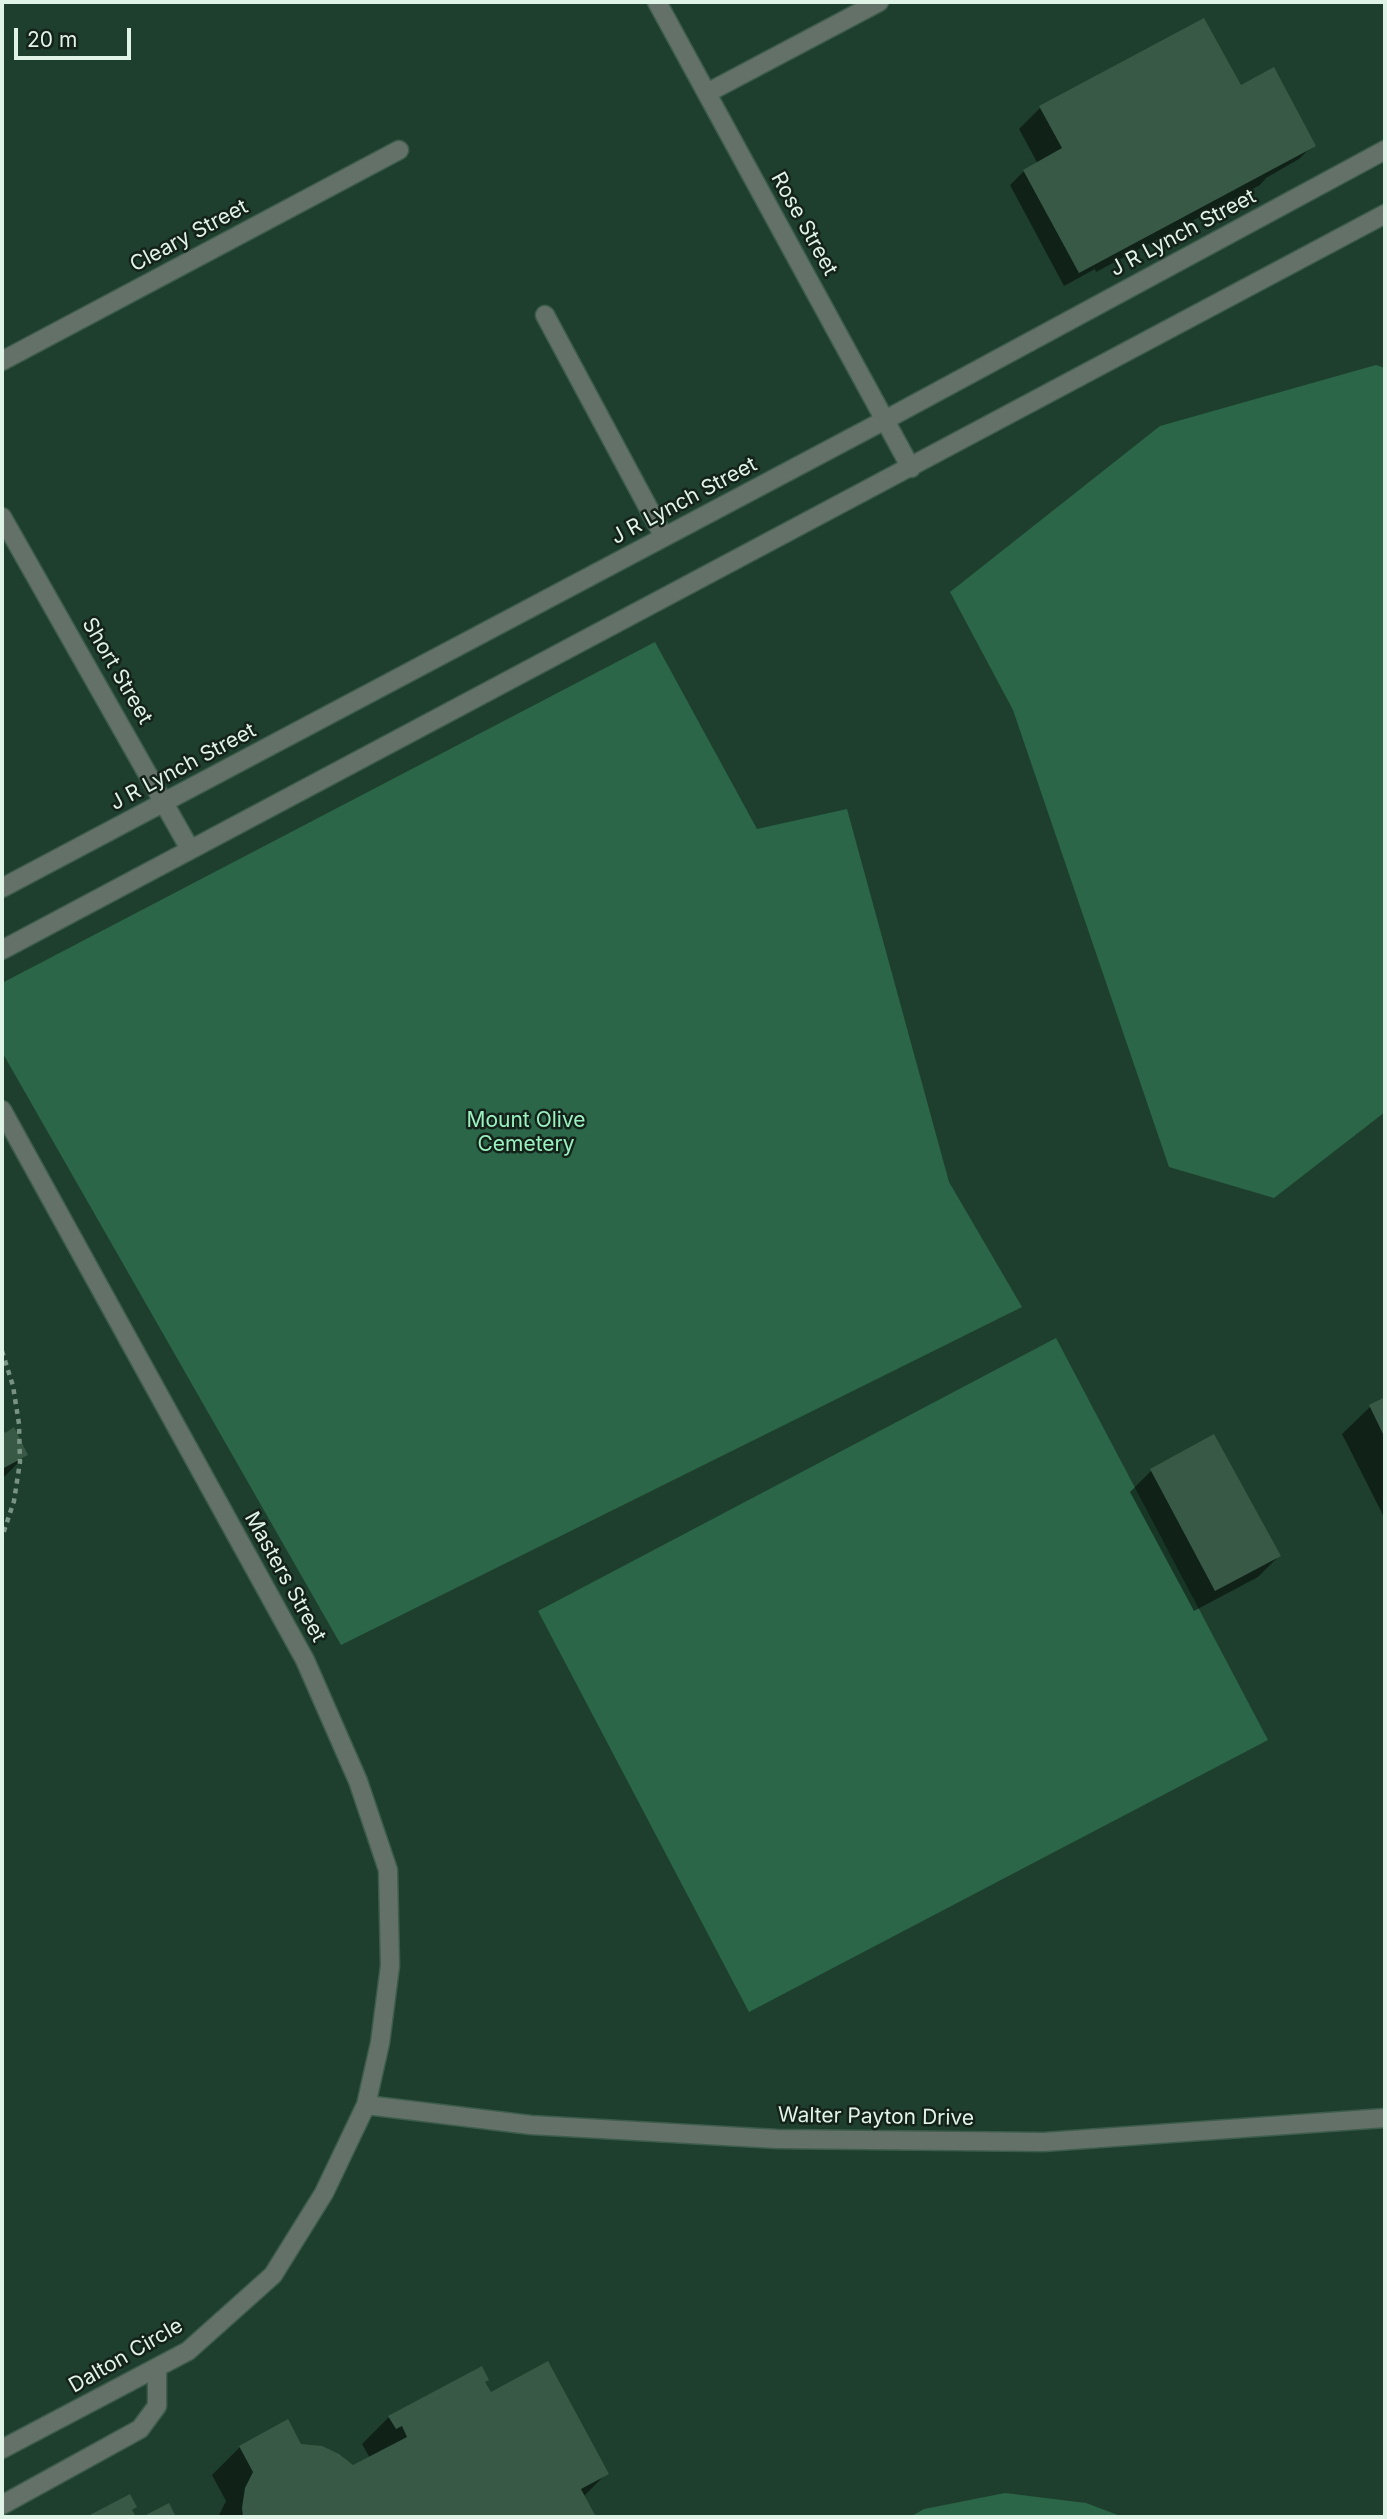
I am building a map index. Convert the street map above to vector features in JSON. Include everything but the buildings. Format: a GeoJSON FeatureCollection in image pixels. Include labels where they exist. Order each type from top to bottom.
{"type":"FeatureCollection","features":[{"type":"Feature","properties":{"kind":"street","name":"Rose Street"},"geometry":{"type":"LineString","coordinates":[[657,2],[911,468]]}},
{"type":"Feature","properties":{"kind":"street"},"geometry":{"type":"LineString","coordinates":[[707,93],[879,2]]}},
{"type":"Feature","properties":{"kind":"street","name":"Cleary Street"},"geometry":{"type":"LineString","coordinates":[[2,361],[398,150]]}},
{"type":"Feature","properties":{"kind":"street","name":"J R Lynch Street"},"geometry":{"type":"LineString","coordinates":[[2,888],[885,420],[1385,150]]}},
{"type":"Feature","properties":{"kind":"street"},"geometry":{"type":"LineString","coordinates":[[2,950],[1385,214]]}},
{"type":"Feature","properties":{"kind":"street"},"geometry":{"type":"LineString","coordinates":[[545,315],[664,537]]}},
{"type":"Feature","properties":{"kind":"street","name":"Short Street"},"geometry":{"type":"LineString","coordinates":[[2,517],[190,849]]}},
{"type":"Feature","properties":{"kind":"street","name":"Masters Street"},"geometry":{"type":"LineString","coordinates":[[2,1110],[304,1660],[358,1781],[388,1870],[389,1884],[390,1966],[380,2043],[366,2105]]}},
{"type":"Feature","properties":{"kind":"street","name":"Walter Payton Drive"},"geometry":{"type":"LineString","coordinates":[[366,2105],[531,2125],[817,2140],[1044,2142],[1385,2118]]}},
{"type":"Feature","properties":{"kind":"street","name":"Dalton Circle"},"geometry":{"type":"LineString","coordinates":[[2,2449],[188,2351],[272,2275],[324,2193],[366,2105]]}},
{"type":"Feature","properties":{"kind":"street"},"geometry":{"type":"LineString","coordinates":[[2,2505],[140,2429],[157,2406],[157,2368]]}},
{"type":"Feature","properties":{"kind":"path"},"geometry":{"type":"LineString","coordinates":[[2,1352],[13,1386],[19,1424],[20,1462],[14,1501],[2,1537]]}},
{"type":"Feature","properties":{"kind":"green space"},"geometry":{"type":"Polygon","coordinates":[[[1376,365],[1385,368],[1385,1112],[1274,1198],[1169,1167],[1013,710],[950,592],[1160,426],[1376,365]]]}},
{"type":"Feature","properties":{"kind":"green space","name":"Mount Olive Cemetery"},"geometry":{"type":"Polygon","coordinates":[[[655,642],[757,829],[847,809],[949,1182],[1022,1307],[341,1645],[2,1052],[2,983],[655,642]]]}},
{"type":"Feature","properties":{"kind":"green space"},"geometry":{"type":"Polygon","coordinates":[[[1056,1338],[1268,1740],[749,2012],[538,1611],[1056,1338]]]}},
{"type":"Feature","properties":{"kind":"green space"},"geometry":{"type":"Polygon","coordinates":[[[1005,2493],[1086,2503],[1123,2517],[910,2517],[924,2509],[1005,2493]]]}}]}
